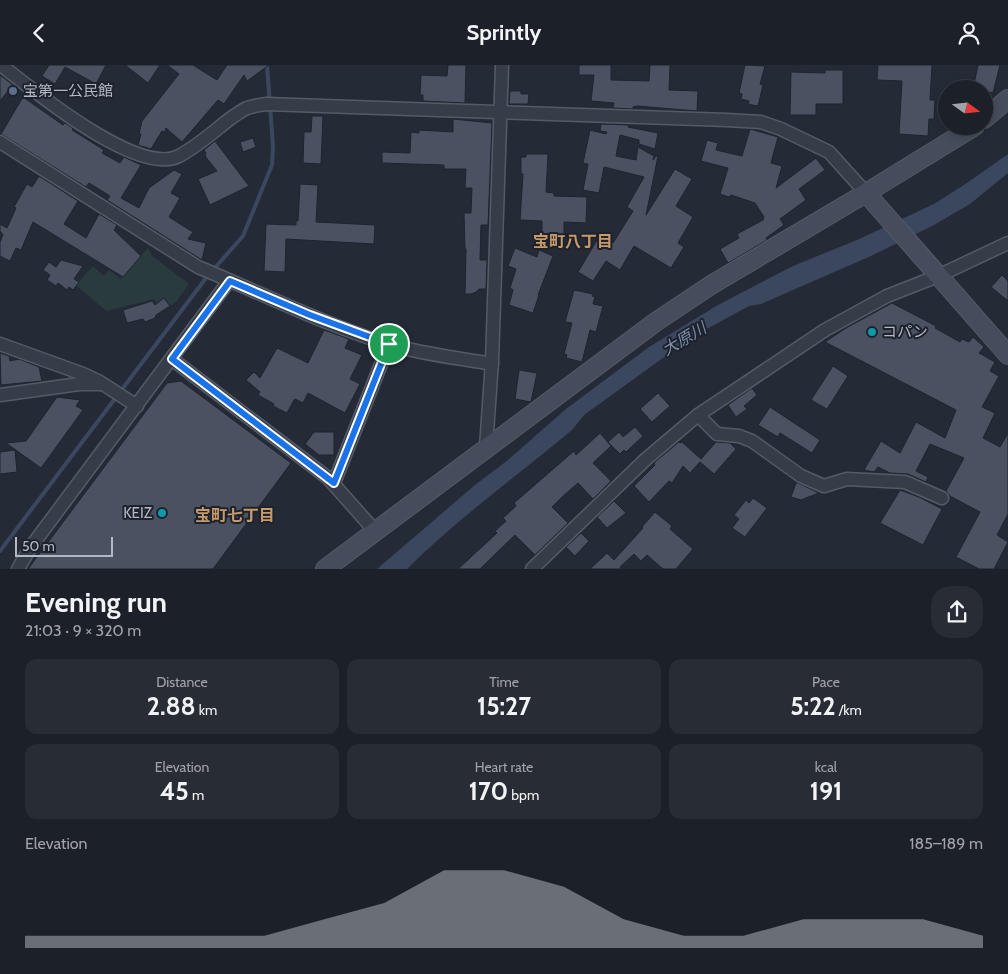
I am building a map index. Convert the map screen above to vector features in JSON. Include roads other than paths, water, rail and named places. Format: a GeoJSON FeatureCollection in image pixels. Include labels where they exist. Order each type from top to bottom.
{"type":"FeatureCollection","features":[{"type":"Feature","properties":{"kind":"street"},"geometry":{"type":"LineString","coordinates":[[2,65],[44,100],[122,149],[157,159],[176,158],[192,149],[246,108],[266,104],[728,119],[761,122],[782,129],[829,152],[1008,355]]}},
{"type":"Feature","properties":{"kind":"street"},"geometry":{"type":"LineString","coordinates":[[486,447],[492,364],[502,65]]}},
{"type":"Feature","properties":{"kind":"street"},"geometry":{"type":"LineString","coordinates":[[993,112],[1008,99]]}},
{"type":"Feature","properties":{"kind":"street"},"geometry":{"type":"LineString","coordinates":[[325,569],[657,321],[718,281],[871,199],[962,135]]}},
{"type":"Feature","properties":{"kind":"street"},"geometry":{"type":"LineString","coordinates":[[0,141],[198,267],[224,279],[310,315],[389,344],[492,364]]}},
{"type":"Feature","properties":{"kind":"street"},"geometry":{"type":"LineString","coordinates":[[532,569],[646,459],[698,415],[825,330],[887,295],[1008,243]]}},
{"type":"Feature","properties":{"kind":"street"},"geometry":{"type":"LineString","coordinates":[[18,569],[30,548],[133,403],[172,359],[224,279]]}},
{"type":"Feature","properties":{"kind":"street"},"geometry":{"type":"LineString","coordinates":[[0,344],[83,374],[108,386],[133,403]]}},
{"type":"Feature","properties":{"kind":"street"},"geometry":{"type":"LineString","coordinates":[[334,483],[385,364],[389,344]]}},
{"type":"Feature","properties":{"kind":"street"},"geometry":{"type":"LineString","coordinates":[[172,359],[334,483],[375,531]]}},
{"type":"Feature","properties":{"kind":"street"},"geometry":{"type":"LineString","coordinates":[[0,395],[79,384],[108,386]]}},
{"type":"Feature","properties":{"kind":"street"},"geometry":{"type":"LineString","coordinates":[[698,415],[717,434],[739,436],[752,441],[800,476],[824,486],[847,479],[905,482],[942,499]]}},
{"type":"Feature","properties":{"kind":"water","name":"大原川"},"geometry":{"type":"Polygon","coordinates":[[[1008,154],[1008,173],[970,204],[934,225],[871,256],[761,304],[749,306],[692,337],[584,415],[572,430],[467,515],[407,569],[377,569],[566,409],[649,347],[718,305],[793,266],[857,240],[934,204],[1008,154]]]}},
{"type":"Feature","properties":{"kind":"waterway"},"geometry":{"type":"LineString","coordinates":[[0,551],[206,278],[243,236],[272,165],[273,146],[267,65]]}},
{"type":"Feature","properties":{"kind":"place","name":"宝第一公民館"},"geometry":{"type":"Point","coordinates":[13,91]}},
{"type":"Feature","properties":{"kind":"place","name":"コパン"},"geometry":{"type":"Point","coordinates":[872,332]}},
{"type":"Feature","properties":{"kind":"place","name":"KEIZ"},"geometry":{"type":"Point","coordinates":[162,513]}},
{"type":"Feature","properties":{"kind":"district","name":"宝町八丁目"},"geometry":{"type":"Point","coordinates":[573,241]}},
{"type":"Feature","properties":{"kind":"district","name":"宝町七丁目"},"geometry":{"type":"Point","coordinates":[235,515]}}]}
